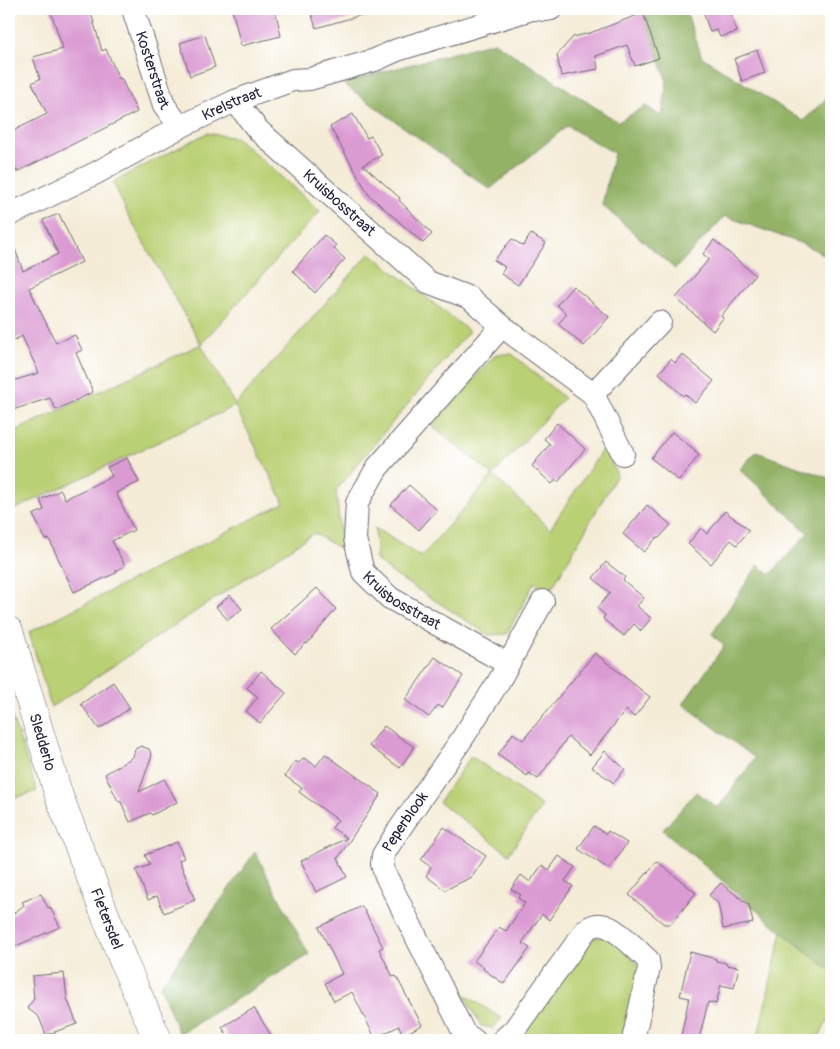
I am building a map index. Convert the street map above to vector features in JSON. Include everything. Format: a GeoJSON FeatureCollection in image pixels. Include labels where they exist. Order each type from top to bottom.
{"type":"FeatureCollection","features":[{"type":"Feature","properties":{"kind":"street","name":"Kosterstraat"},"geometry":{"type":"LineString","coordinates":[[133,9],[164,105],[180,127]]}},
{"type":"Feature","properties":{"kind":"street","name":"Krelstraat"},"geometry":{"type":"LineString","coordinates":[[9,215],[96,173],[180,127],[235,101],[293,80],[310,79],[375,60],[397,50],[532,9]]}},
{"type":"Feature","properties":{"kind":"street"},"geometry":{"type":"LineString","coordinates":[[536,9],[551,9]]}},
{"type":"Feature","properties":{"kind":"street","name":"Kruisbosstraat"},"geometry":{"type":"LineString","coordinates":[[235,101],[258,130],[428,282],[470,298],[502,326],[593,394],[623,454]]}},
{"type":"Feature","properties":{"kind":"street"},"geometry":{"type":"LineString","coordinates":[[593,394],[660,322]]}},
{"type":"Feature","properties":{"kind":"street","name":"Kruisbosstraat"},"geometry":{"type":"LineString","coordinates":[[502,326],[377,468],[356,503],[355,538],[363,572],[390,598],[508,664]]}},
{"type":"Feature","properties":{"kind":"street"},"geometry":{"type":"LineString","coordinates":[[508,664],[543,601]]}},
{"type":"Feature","properties":{"kind":"street","name":"Sledderlo"},"geometry":{"type":"LineString","coordinates":[[9,631],[60,796]]}},
{"type":"Feature","properties":{"kind":"street","name":"Peperblook"},"geometry":{"type":"LineString","coordinates":[[474,1040],[464,1033],[385,874],[382,864],[383,855],[396,834],[462,739],[508,664]]}},
{"type":"Feature","properties":{"kind":"street","name":"Fletersdel"},"geometry":{"type":"LineString","coordinates":[[60,796],[124,963],[158,1040]]}},
{"type":"Feature","properties":{"kind":"street"},"geometry":{"type":"LineString","coordinates":[[503,1040],[514,1030],[586,930],[594,925],[601,925],[611,929],[648,960],[649,968],[633,1040]]}},
{"type":"Feature","properties":{"kind":"green space"},"geometry":{"type":"Polygon","coordinates":[[[641,9],[685,9],[702,57],[803,121],[831,94],[831,258],[803,244],[725,216],[675,269],[602,205],[614,153],[567,126],[490,189],[342,83],[494,42],[618,122],[646,106],[662,117],[667,81],[641,9]]]}},
{"type":"Feature","properties":{"kind":"green space"},"geometry":{"type":"Polygon","coordinates":[[[207,133],[237,138],[320,211],[201,344],[128,215],[113,182],[207,133]]]}},
{"type":"Feature","properties":{"kind":"green space"},"geometry":{"type":"Polygon","coordinates":[[[370,253],[469,331],[336,490],[342,550],[314,533],[51,707],[29,632],[284,503],[235,406],[9,512],[9,434],[201,344],[235,405],[370,253]]]}},
{"type":"Feature","properties":{"kind":"green space"},"geometry":{"type":"Polygon","coordinates":[[[496,354],[512,354],[564,398],[493,475],[432,426],[496,354]]]}},
{"type":"Feature","properties":{"kind":"green space"},"geometry":{"type":"Polygon","coordinates":[[[604,447],[617,475],[551,590],[534,583],[507,634],[489,635],[395,575],[376,560],[375,528],[421,557],[493,475],[550,529],[604,447]]]}},
{"type":"Feature","properties":{"kind":"green space"},"geometry":{"type":"Polygon","coordinates":[[[756,452],[831,479],[831,971],[782,932],[663,830],[696,792],[718,808],[755,758],[683,704],[724,646],[712,634],[758,565],[770,575],[808,533],[740,469],[756,452]]]}},
{"type":"Feature","properties":{"kind":"green space"},"geometry":{"type":"Polygon","coordinates":[[[9,708],[37,791],[9,800],[9,708]]]}},
{"type":"Feature","properties":{"kind":"green space"},"geometry":{"type":"Polygon","coordinates":[[[471,756],[542,806],[509,854],[439,802],[471,756]]]}},
{"type":"Feature","properties":{"kind":"green space"},"geometry":{"type":"Polygon","coordinates":[[[255,852],[309,955],[179,1034],[160,986],[255,852]]]}},
{"type":"Feature","properties":{"kind":"green space"},"geometry":{"type":"Polygon","coordinates":[[[782,932],[831,971],[831,1015],[817,1040],[757,1040],[782,932]]]}},
{"type":"Feature","properties":{"kind":"green space"},"geometry":{"type":"Polygon","coordinates":[[[604,937],[613,939],[641,968],[627,1040],[516,1040],[592,938],[604,937]]]}},
{"type":"Feature","properties":{"kind":"green space"},"geometry":{"type":"Polygon","coordinates":[[[463,993],[502,1019],[493,1028],[481,1026],[463,993]]]}},
{"type":"Feature","properties":{"kind":"building"},"geometry":{"type":"Polygon","coordinates":[[[50,9],[90,9],[102,51],[106,49],[119,79],[121,78],[137,112],[17,172],[9,154],[9,133],[47,114],[32,83],[40,79],[33,57],[63,49],[50,9]]]}},
{"type":"Feature","properties":{"kind":"building"},"geometry":{"type":"Polygon","coordinates":[[[232,9],[275,9],[281,36],[241,46],[232,9]]]}},
{"type":"Feature","properties":{"kind":"building"},"geometry":{"type":"Polygon","coordinates":[[[310,9],[365,9],[365,14],[316,28],[310,9]]]}},
{"type":"Feature","properties":{"kind":"building"},"geometry":{"type":"Polygon","coordinates":[[[702,9],[729,9],[737,32],[720,37],[717,30],[710,32],[702,9]]]}},
{"type":"Feature","properties":{"kind":"building"},"geometry":{"type":"Polygon","coordinates":[[[643,13],[659,58],[635,66],[627,45],[596,56],[598,69],[561,76],[557,55],[573,37],[590,33],[643,13]]]}},
{"type":"Feature","properties":{"kind":"building"},"geometry":{"type":"Polygon","coordinates":[[[205,35],[215,67],[190,76],[180,43],[205,35]]]}},
{"type":"Feature","properties":{"kind":"building"},"geometry":{"type":"Polygon","coordinates":[[[757,50],[765,73],[742,81],[734,59],[757,50]]]}},
{"type":"Feature","properties":{"kind":"building"},"geometry":{"type":"Polygon","coordinates":[[[353,114],[367,138],[371,136],[382,155],[363,165],[400,198],[399,200],[432,234],[423,243],[369,195],[330,127],[353,114]]]}},
{"type":"Feature","properties":{"kind":"building"},"geometry":{"type":"Polygon","coordinates":[[[59,214],[82,262],[29,288],[56,343],[75,335],[82,350],[76,353],[93,392],[56,410],[50,398],[9,411],[9,382],[39,373],[22,336],[9,343],[9,238],[11,238],[23,271],[58,254],[43,220],[59,214]]]}},
{"type":"Feature","properties":{"kind":"building"},"geometry":{"type":"Polygon","coordinates":[[[531,234],[546,243],[518,285],[501,274],[505,267],[494,260],[512,239],[523,246],[531,234]]]}},
{"type":"Feature","properties":{"kind":"building"},"geometry":{"type":"Polygon","coordinates":[[[324,235],[336,245],[334,249],[345,259],[315,293],[293,271],[324,235]]]}},
{"type":"Feature","properties":{"kind":"building"},"geometry":{"type":"Polygon","coordinates":[[[714,240],[755,275],[721,316],[723,318],[713,331],[676,298],[709,259],[703,254],[714,240]]]}},
{"type":"Feature","properties":{"kind":"building"},"geometry":{"type":"Polygon","coordinates":[[[573,286],[609,317],[584,346],[558,324],[567,314],[557,305],[573,286]]]}},
{"type":"Feature","properties":{"kind":"building"},"geometry":{"type":"Polygon","coordinates":[[[682,354],[714,381],[695,403],[685,394],[683,396],[659,373],[671,359],[675,363],[682,354]]]}},
{"type":"Feature","properties":{"kind":"building"},"geometry":{"type":"Polygon","coordinates":[[[557,423],[585,449],[558,482],[556,480],[552,484],[532,466],[550,444],[544,439],[557,423]]]}},
{"type":"Feature","properties":{"kind":"building"},"geometry":{"type":"Polygon","coordinates":[[[672,432],[699,455],[679,481],[651,458],[672,432]]]}},
{"type":"Feature","properties":{"kind":"building"},"geometry":{"type":"Polygon","coordinates":[[[127,458],[139,482],[116,493],[134,530],[112,541],[125,566],[116,571],[116,573],[74,592],[49,539],[46,540],[33,515],[44,510],[40,500],[61,490],[65,499],[112,476],[107,467],[127,458]]]}},
{"type":"Feature","properties":{"kind":"building"},"geometry":{"type":"Polygon","coordinates":[[[409,485],[437,510],[419,530],[391,505],[409,485]]]}},
{"type":"Feature","properties":{"kind":"building"},"geometry":{"type":"Polygon","coordinates":[[[647,505],[671,525],[644,552],[623,534],[647,505]]]}},
{"type":"Feature","properties":{"kind":"building"},"geometry":{"type":"Polygon","coordinates":[[[725,511],[749,530],[737,545],[731,540],[711,564],[688,544],[701,528],[707,534],[725,511]]]}},
{"type":"Feature","properties":{"kind":"building"},"geometry":{"type":"Polygon","coordinates":[[[606,562],[625,577],[623,580],[644,598],[637,606],[651,618],[641,631],[634,624],[624,636],[603,619],[605,615],[597,608],[610,593],[593,578],[606,562]]]}},
{"type":"Feature","properties":{"kind":"building"},"geometry":{"type":"Polygon","coordinates":[[[317,588],[336,609],[307,644],[295,654],[271,629],[317,588]]]}},
{"type":"Feature","properties":{"kind":"building"},"geometry":{"type":"Polygon","coordinates":[[[230,595],[242,609],[228,620],[216,607],[230,595]]]}},
{"type":"Feature","properties":{"kind":"building"},"geometry":{"type":"Polygon","coordinates":[[[595,653],[650,697],[634,717],[626,710],[590,755],[568,737],[538,779],[529,773],[527,776],[498,755],[513,733],[523,740],[595,653]]]}},
{"type":"Feature","properties":{"kind":"building"},"geometry":{"type":"Polygon","coordinates":[[[435,657],[463,676],[442,708],[438,705],[429,717],[405,700],[435,657]]]}},
{"type":"Feature","properties":{"kind":"building"},"geometry":{"type":"Polygon","coordinates":[[[261,671],[286,693],[260,723],[246,711],[258,697],[247,688],[261,671]]]}},
{"type":"Feature","properties":{"kind":"building"},"geometry":{"type":"Polygon","coordinates":[[[113,682],[130,708],[99,729],[81,704],[113,682]]]}},
{"type":"Feature","properties":{"kind":"building"},"geometry":{"type":"Polygon","coordinates":[[[384,726],[414,747],[400,768],[369,746],[384,726]]]}},
{"type":"Feature","properties":{"kind":"building"},"geometry":{"type":"Polygon","coordinates":[[[141,746],[149,749],[152,755],[139,792],[164,779],[177,802],[152,815],[150,813],[130,822],[105,774],[133,757],[135,749],[141,746]]]}},
{"type":"Feature","properties":{"kind":"building"},"geometry":{"type":"Polygon","coordinates":[[[605,751],[625,769],[614,783],[592,767],[605,751]]]}},
{"type":"Feature","properties":{"kind":"building"},"geometry":{"type":"Polygon","coordinates":[[[325,754],[381,794],[338,858],[347,877],[316,892],[301,861],[347,838],[332,828],[338,820],[299,792],[302,788],[285,776],[295,761],[299,763],[304,758],[316,766],[325,754]]]}},
{"type":"Feature","properties":{"kind":"building"},"geometry":{"type":"Polygon","coordinates":[[[594,826],[606,834],[608,831],[627,843],[609,869],[578,849],[594,826]]]}},
{"type":"Feature","properties":{"kind":"building"},"geometry":{"type":"Polygon","coordinates":[[[444,827],[486,856],[472,877],[445,890],[426,876],[431,867],[421,860],[444,827]]]}},
{"type":"Feature","properties":{"kind":"building"},"geometry":{"type":"Polygon","coordinates":[[[177,842],[184,858],[179,860],[195,900],[164,913],[157,896],[148,900],[136,870],[150,865],[145,855],[177,842]]]}},
{"type":"Feature","properties":{"kind":"building"},"geometry":{"type":"Polygon","coordinates":[[[559,856],[575,867],[565,881],[573,886],[549,920],[542,914],[522,943],[530,948],[504,984],[474,961],[499,927],[506,931],[525,903],[518,898],[521,895],[511,889],[521,875],[530,882],[542,865],[549,870],[559,856]]]}},
{"type":"Feature","properties":{"kind":"building"},"geometry":{"type":"Polygon","coordinates":[[[657,861],[696,893],[671,924],[664,924],[629,895],[657,861]]]}},
{"type":"Feature","properties":{"kind":"building"},"geometry":{"type":"Polygon","coordinates":[[[721,883],[749,905],[753,923],[723,929],[718,903],[709,895],[721,883]]]}},
{"type":"Feature","properties":{"kind":"building"},"geometry":{"type":"Polygon","coordinates":[[[41,894],[60,927],[9,949],[9,917],[24,905],[22,902],[41,894]]]}},
{"type":"Feature","properties":{"kind":"building"},"geometry":{"type":"Polygon","coordinates":[[[362,906],[383,947],[379,949],[393,977],[396,976],[422,1025],[403,1035],[399,1026],[375,1038],[352,992],[334,1001],[325,983],[342,974],[319,927],[362,906]]]}},
{"type":"Feature","properties":{"kind":"building"},"geometry":{"type":"Polygon","coordinates":[[[690,952],[716,959],[716,961],[726,963],[726,965],[739,967],[734,988],[721,985],[716,1004],[708,1002],[699,1040],[680,1040],[689,998],[680,996],[690,952]]]}},
{"type":"Feature","properties":{"kind":"building"},"geometry":{"type":"Polygon","coordinates":[[[64,973],[67,998],[77,1024],[46,1035],[39,1017],[27,1008],[34,999],[32,976],[64,973]]]}},
{"type":"Feature","properties":{"kind":"building"},"geometry":{"type":"Polygon","coordinates":[[[254,1008],[274,1040],[230,1040],[222,1027],[254,1008]]]}}]}
